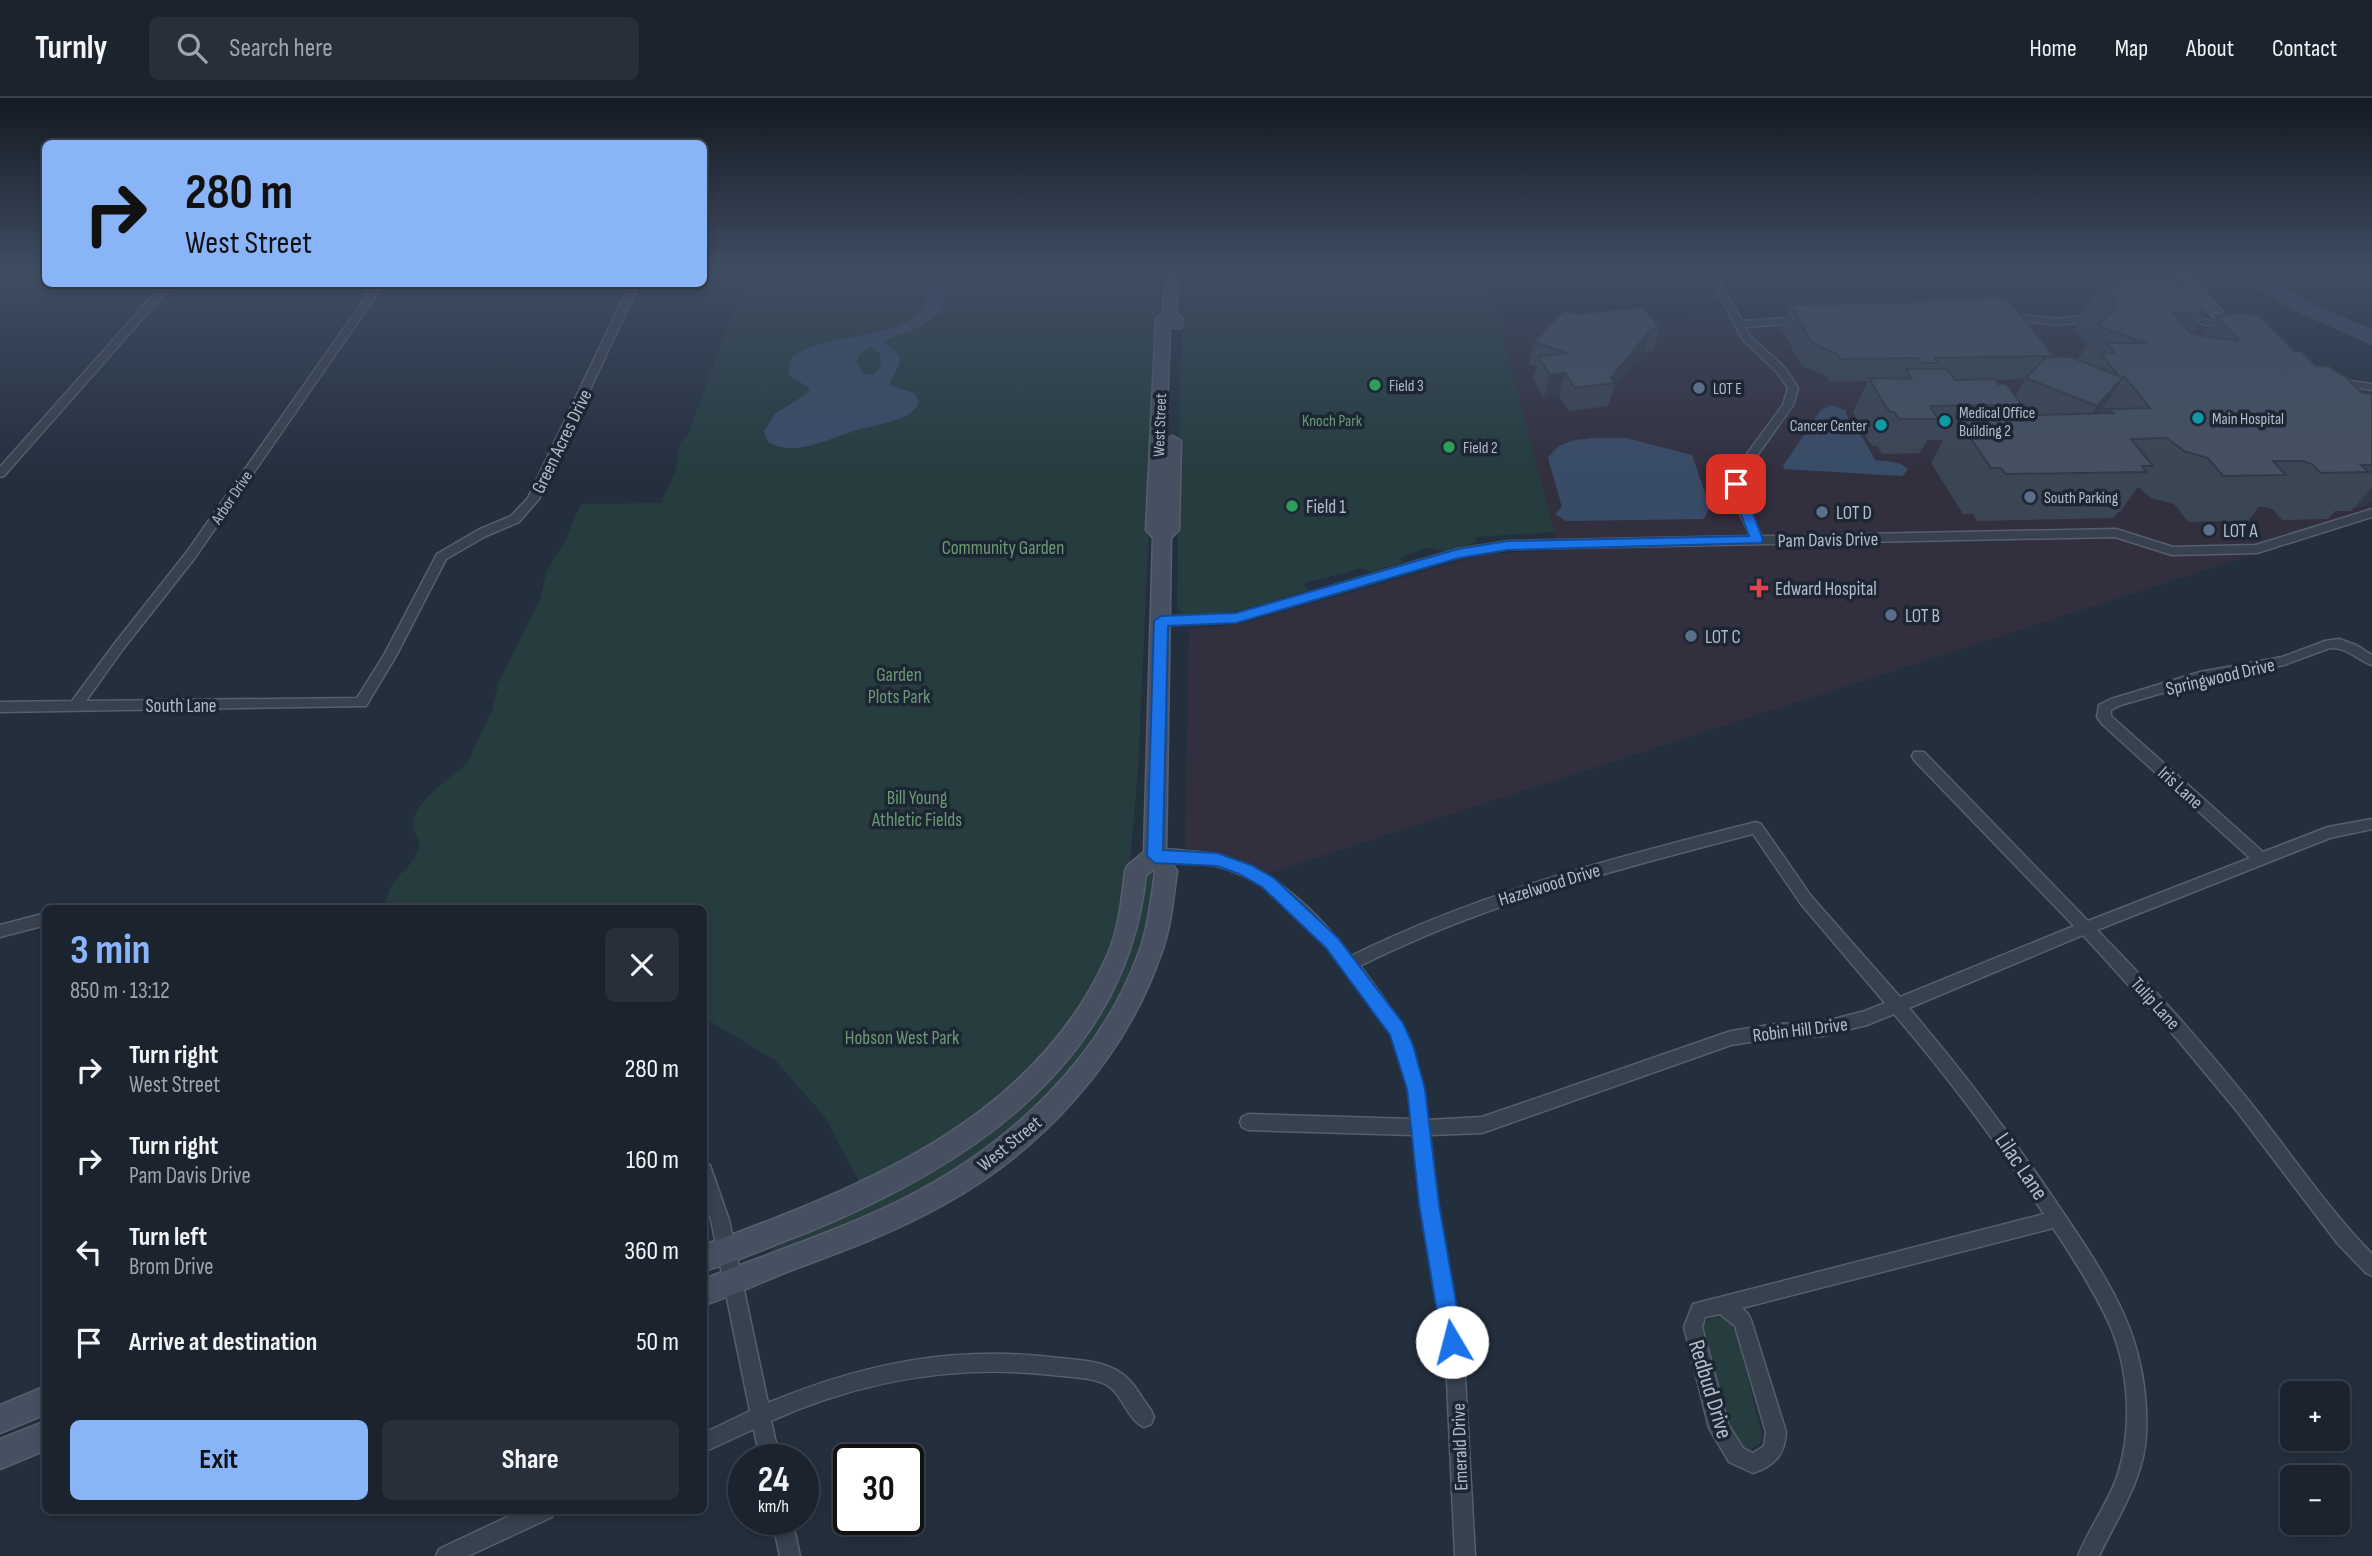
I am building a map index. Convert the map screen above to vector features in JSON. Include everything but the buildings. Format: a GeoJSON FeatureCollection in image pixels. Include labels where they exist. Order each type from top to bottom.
{"type":"FeatureCollection","features":[{"type":"Feature","properties":{"kind":"street"},"geometry":{"type":"LineString","coordinates":[[0,474],[121,337]]}},
{"type":"Feature","properties":{"kind":"street","name":"Arbor Drive"},"geometry":{"type":"LineString","coordinates":[[76,706],[118,646],[190,556],[342,337]]}},
{"type":"Feature","properties":{"kind":"street","name":"Green Acres Drive"},"geometry":{"type":"LineString","coordinates":[[361,703],[390,656],[441,558],[466,542],[515,519],[533,499],[610,337]]}},
{"type":"Feature","properties":{"kind":"street","name":"West Street"},"geometry":{"type":"LineString","coordinates":[[707,1291],[868,1227],[945,1189],[1016,1140],[1049,1110],[1100,1051],[1141,977],[1158,926],[1166,872],[1155,856],[1162,536],[1170,530],[1175,337]]}},
{"type":"Feature","properties":{"kind":"street"},"geometry":{"type":"LineString","coordinates":[[1746,337],[1752,346],[1782,370],[1793,388],[1788,405],[1736,477],[1737,491],[1757,540]]}},
{"type":"Feature","properties":{"kind":"street"},"geometry":{"type":"LineString","coordinates":[[2238,337],[2247,347]]}},
{"type":"Feature","properties":{"kind":"street"},"geometry":{"type":"LineString","coordinates":[[2326,382],[2372,387]]}},
{"type":"Feature","properties":{"kind":"street","name":"Pam Davis Drive"},"geometry":{"type":"LineString","coordinates":[[1161,621],[1236,618],[1458,553],[1508,545],[2116,533],[2172,551],[2257,549],[2372,513]]}},
{"type":"Feature","properties":{"kind":"street","name":"Springwood Drive"},"geometry":{"type":"LineString","coordinates":[[2103,712],[2104,708],[2116,702],[2200,677],[2269,665],[2339,643],[2372,661]]}},
{"type":"Feature","properties":{"kind":"street","name":"South Lane"},"geometry":{"type":"LineString","coordinates":[[0,707],[361,703]]}},
{"type":"Feature","properties":{"kind":"street","name":"Iris Lane"},"geometry":{"type":"LineString","coordinates":[[2103,712],[2108,722],[2262,860]]}},
{"type":"Feature","properties":{"kind":"street","name":"Tulip Lane"},"geometry":{"type":"LineString","coordinates":[[1919,756],[2179,1028],[2344,1238],[2372,1267]]}},
{"type":"Feature","properties":{"kind":"street","name":"Robin Hill Drive"},"geometry":{"type":"LineString","coordinates":[[1248,1122],[1448,1128],[1482,1125],[1715,1042],[1762,1033],[1842,1026],[2328,833],[2372,824]]}},
{"type":"Feature","properties":{"kind":"street","name":"Hazelwood Drive"},"geometry":{"type":"LineString","coordinates":[[1349,964],[1422,928],[1484,904],[1642,855],[1756,828]]}},
{"type":"Feature","properties":{"kind":"street","name":"Lilac Lane"},"geometry":{"type":"LineString","coordinates":[[1756,828],[1807,900],[1975,1099],[2057,1219],[2100,1286],[2117,1319],[2133,1372],[2137,1397],[2137,1435],[2127,1478],[2088,1556]]}},
{"type":"Feature","properties":{"kind":"street","name":"West Street"},"geometry":{"type":"LineString","coordinates":[[715,1254],[872,1192],[926,1164],[983,1128],[1015,1101],[1061,1052],[1094,1006],[1120,953],[1129,920],[1136,872],[1155,856]]}},
{"type":"Feature","properties":{"kind":"street","name":"Emerald Drive"},"geometry":{"type":"LineString","coordinates":[[1155,856],[1217,860],[1256,876],[1283,895],[1316,925],[1349,964],[1392,1021],[1404,1045],[1416,1089],[1429,1204],[1450,1323],[1457,1381],[1459,1480],[1465,1556]]}},
{"type":"Feature","properties":{"kind":"street"},"geometry":{"type":"LineString","coordinates":[[0,931],[42,920]]}},
{"type":"Feature","properties":{"kind":"street"},"geometry":{"type":"LineString","coordinates":[[707,1180],[720,1220],[715,1254],[734,1280],[767,1444]]}},
{"type":"Feature","properties":{"kind":"street","name":"Redbud Drive"},"geometry":{"type":"LineString","coordinates":[[1723,1305],[1742,1321],[1776,1432],[1774,1450],[1769,1457],[1753,1463],[1736,1455],[1723,1439],[1693,1327],[1699,1310],[2057,1219]]}},
{"type":"Feature","properties":{"kind":"street"},"geometry":{"type":"LineString","coordinates":[[707,1442],[761,1416],[855,1380],[903,1368],[951,1362],[998,1361],[1075,1369],[1114,1379],[1144,1417]]}},
{"type":"Feature","properties":{"kind":"street"},"geometry":{"type":"LineString","coordinates":[[0,1419],[42,1402]]}},
{"type":"Feature","properties":{"kind":"street"},"geometry":{"type":"LineString","coordinates":[[0,1454],[42,1437]]}},
{"type":"Feature","properties":{"kind":"street"},"geometry":{"type":"LineString","coordinates":[[446,1556],[536,1514]]}},
{"type":"Feature","properties":{"kind":"street"},"geometry":{"type":"LineString","coordinates":[[785,1535],[790,1556]]}},
{"type":"Feature","properties":{"kind":"shaded area","name":"Edward Hospital"},"geometry":{"type":"Polygon","coordinates":[[[1504,337],[2236,337],[2372,443],[2372,516],[1266,874],[1242,860],[1185,847],[1189,629],[1253,621],[1481,555],[1558,550],[1504,337]]]}},
{"type":"Feature","properties":{"kind":"green space","name":"Garden Plots Park"},"geometry":{"type":"Polygon","coordinates":[[[723,337],[1158,337],[1138,769],[1128,886],[1118,932],[1101,974],[1063,1038],[955,1137],[861,1186],[825,1117],[775,1060],[707,1020],[707,905],[386,905],[394,882],[413,860],[419,848],[413,827],[415,815],[426,799],[467,764],[492,710],[499,682],[540,599],[547,570],[564,543],[581,504],[661,503],[674,475],[679,446],[688,435],[723,337]]]}},
{"type":"Feature","properties":{"kind":"green space","name":"Knoch Park"},"geometry":{"type":"Polygon","coordinates":[[[1182,337],[1504,337],[1554,532],[1477,537],[1474,540],[1477,542],[1444,551],[1429,547],[1402,556],[1400,560],[1405,562],[1370,572],[1362,568],[1305,583],[1304,586],[1309,590],[1245,609],[1211,615],[1181,613],[1177,606],[1182,337]]]}},
{"type":"Feature","properties":{"kind":"green space"},"geometry":{"type":"Polygon","coordinates":[[[1156,866],[1146,940],[1128,988],[1102,1033],[1070,1075],[1032,1113],[991,1147],[946,1177],[900,1202],[798,1245],[770,1253],[772,1249],[912,1181],[957,1154],[999,1124],[1038,1090],[1072,1052],[1108,998],[1132,943],[1145,878],[1156,866]]]}},
{"type":"Feature","properties":{"kind":"green space"},"geometry":{"type":"Polygon","coordinates":[[[1715,1316],[1729,1322],[1737,1335],[1762,1435],[1760,1443],[1750,1450],[1731,1439],[1702,1329],[1703,1323],[1715,1316]]]}},
{"type":"Feature","properties":{"kind":"water"},"geometry":{"type":"Polygon","coordinates":[[[893,337],[883,341],[896,352],[900,361],[889,385],[914,393],[919,402],[916,408],[901,418],[812,445],[790,448],[768,442],[764,431],[775,414],[809,392],[809,388],[788,374],[791,358],[806,349],[840,339],[893,337]],[[870,347],[861,352],[857,362],[866,374],[874,373],[882,364],[879,353],[870,347]]]}},
{"type":"Feature","properties":{"kind":"water"},"geometry":{"type":"Polygon","coordinates":[[[2354,337],[2372,337],[2372,345],[2354,337]]]}},
{"type":"Feature","properties":{"kind":"water"},"geometry":{"type":"Polygon","coordinates":[[[1831,405],[1845,410],[1853,431],[1861,435],[1875,460],[1897,463],[1908,470],[1902,476],[1784,469],[1783,466],[1821,410],[1831,405]]]}},
{"type":"Feature","properties":{"kind":"water"},"geometry":{"type":"Polygon","coordinates":[[[1593,438],[1626,438],[1692,455],[1710,507],[1704,519],[1566,521],[1555,514],[1562,507],[1548,458],[1562,445],[1593,438]]]}},
{"type":"Feature","properties":{"kind":"place","name":"Field 3"},"geometry":{"type":"Point","coordinates":[1375,385]}},
{"type":"Feature","properties":{"kind":"place","name":"LOT E"},"geometry":{"type":"Point","coordinates":[1699,388]}},
{"type":"Feature","properties":{"kind":"place","name":"Main Hospital"},"geometry":{"type":"Point","coordinates":[2198,418]}},
{"type":"Feature","properties":{"kind":"place","name":"Medical Office Building 2"},"geometry":{"type":"Point","coordinates":[1945,421]}},
{"type":"Feature","properties":{"kind":"place","name":"Cancer Center"},"geometry":{"type":"Point","coordinates":[1881,425]}},
{"type":"Feature","properties":{"kind":"place","name":"Field 2"},"geometry":{"type":"Point","coordinates":[1449,447]}},
{"type":"Feature","properties":{"kind":"place","name":"South Parking"},"geometry":{"type":"Point","coordinates":[2030,497]}},
{"type":"Feature","properties":{"kind":"place","name":"Field 1"},"geometry":{"type":"Point","coordinates":[1292,506]}},
{"type":"Feature","properties":{"kind":"place","name":"LOT D"},"geometry":{"type":"Point","coordinates":[1822,512]}},
{"type":"Feature","properties":{"kind":"place","name":"LOT A"},"geometry":{"type":"Point","coordinates":[2209,530]}},
{"type":"Feature","properties":{"kind":"place","name":"Edward Hospital"},"geometry":{"type":"Point","coordinates":[1759,588]}},
{"type":"Feature","properties":{"kind":"place","name":"LOT B"},"geometry":{"type":"Point","coordinates":[1891,615]}},
{"type":"Feature","properties":{"kind":"place","name":"LOT C"},"geometry":{"type":"Point","coordinates":[1691,636]}},
{"type":"Feature","properties":{"kind":"route"},"geometry":{"type":"LineString","coordinates":[[1452,1342],[1429,1204],[1416,1089],[1404,1045],[1387,1014],[1316,925],[1268,883],[1226,862],[1192,856],[1155,856],[1161,621],[1236,618],[1458,553],[1508,545],[1757,540],[1736,484]]}},
{"type":"Feature","properties":{"kind":"park label","name":"Community Garden"},"geometry":{"type":"Point","coordinates":[1003,547]}},
{"type":"Feature","properties":{"kind":"park label","name":"Bill Young Athletic Fields"},"geometry":{"type":"Point","coordinates":[917,808]}},
{"type":"Feature","properties":{"kind":"park label","name":"Hobson West Park"},"geometry":{"type":"Point","coordinates":[902,1037]}}]}
